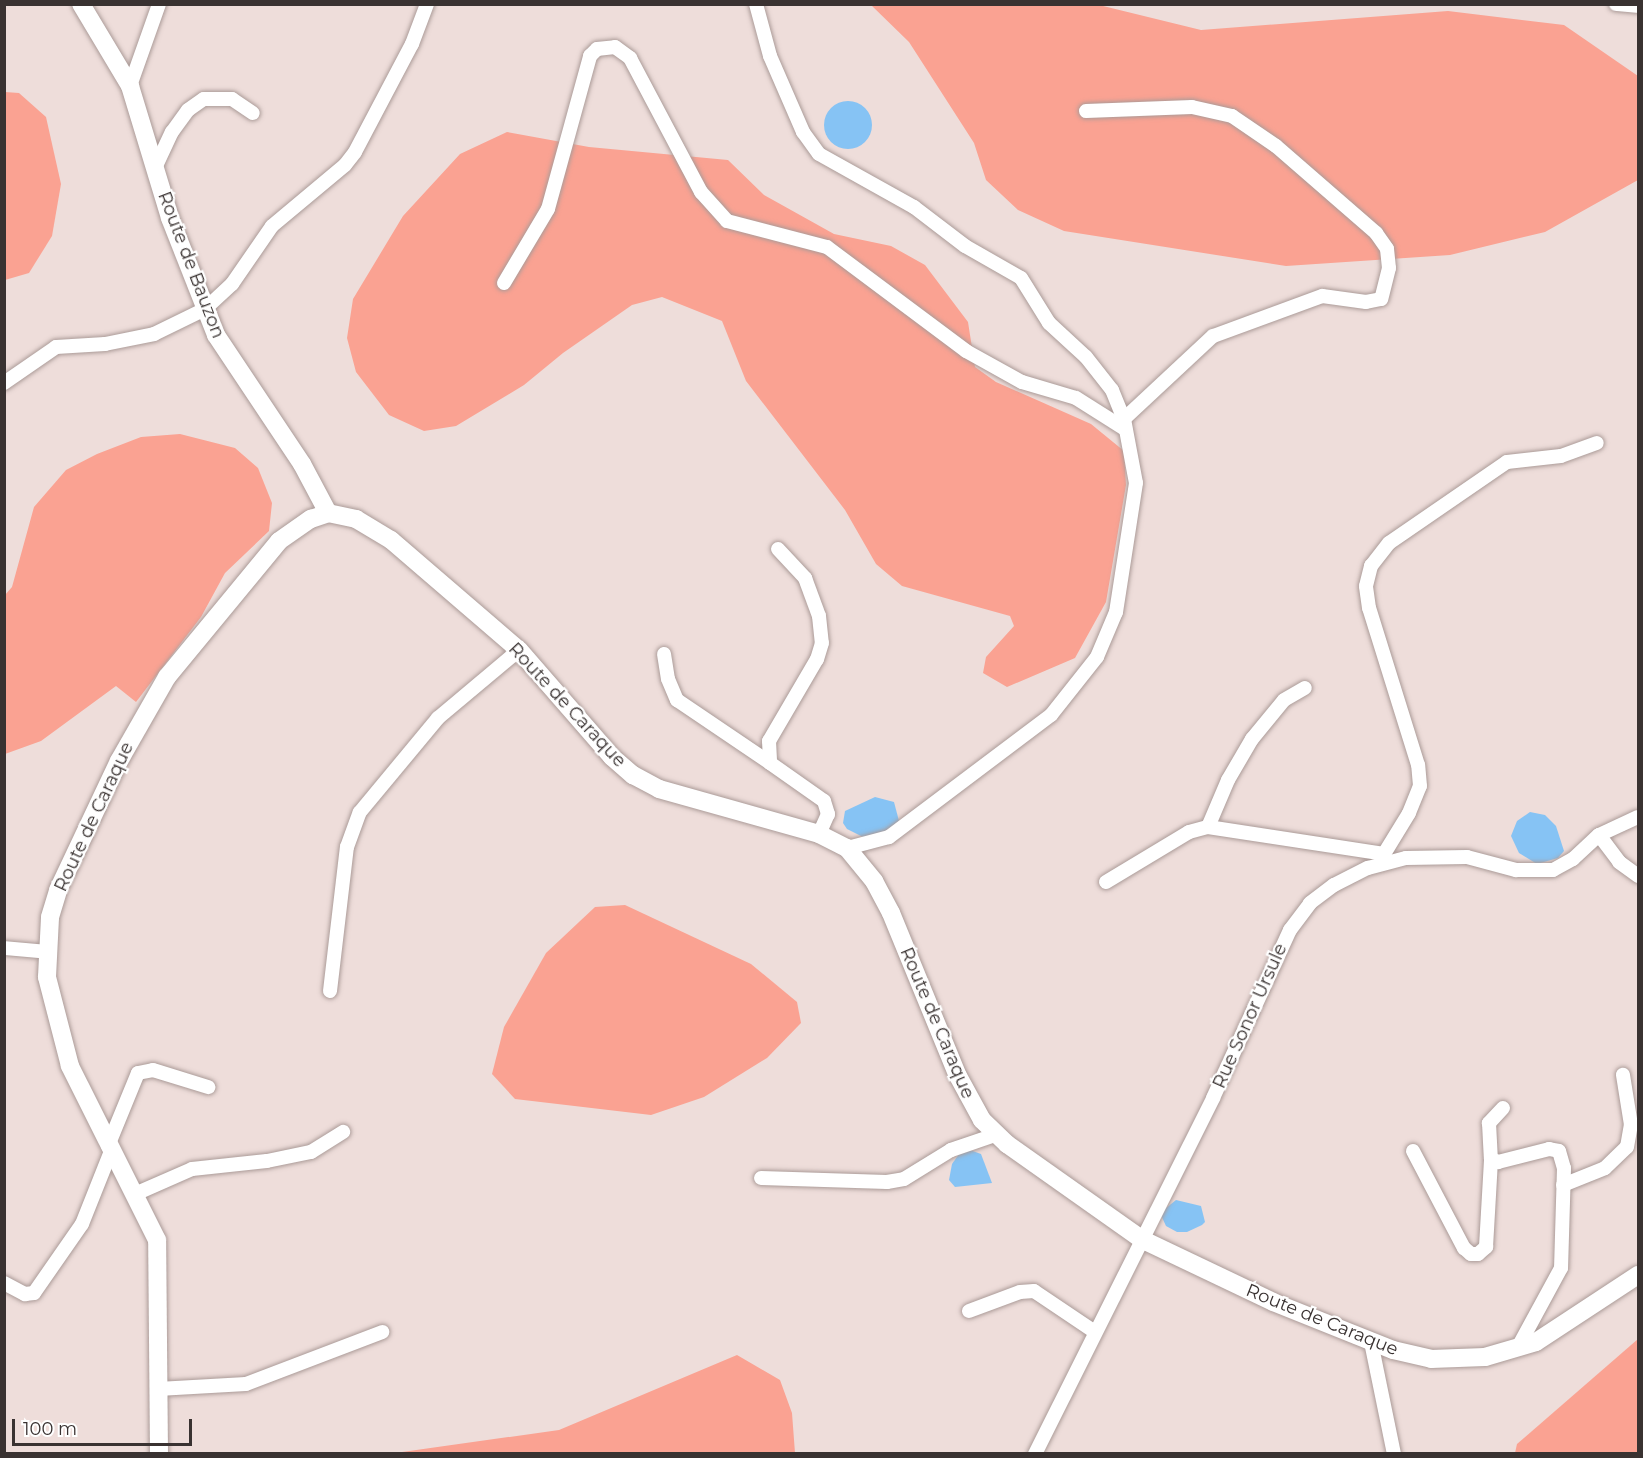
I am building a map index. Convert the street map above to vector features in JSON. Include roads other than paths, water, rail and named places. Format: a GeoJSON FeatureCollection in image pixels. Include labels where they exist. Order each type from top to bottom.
{"type":"FeatureCollection","features":[{"type":"Feature","properties":{"kind":"street","name":"Route de Bauzon"},"geometry":{"type":"LineString","coordinates":[[81,4],[130,86],[155,168],[205,309],[228,355],[302,464],[328,513]]}},
{"type":"Feature","properties":{"kind":"street"},"geometry":{"type":"LineString","coordinates":[[130,86],[159,4]]}},
{"type":"Feature","properties":{"kind":"street"},"geometry":{"type":"LineString","coordinates":[[6,378],[56,347],[105,344],[154,334],[205,309],[232,284],[272,226],[345,165],[355,152],[412,44],[427,4]]}},
{"type":"Feature","properties":{"kind":"street"},"geometry":{"type":"LineString","coordinates":[[756,4],[770,56],[802,132],[819,154],[914,207],[965,246],[1021,278],[1049,323],[1086,357],[1112,390],[1124,424],[1136,483],[1116,612],[1096,657],[1051,715],[996,759],[889,837],[848,848]]}},
{"type":"Feature","properties":{"kind":"street"},"geometry":{"type":"LineString","coordinates":[[1616,4],[1638,6]]}},
{"type":"Feature","properties":{"kind":"street"},"geometry":{"type":"LineString","coordinates":[[504,283],[548,209],[590,56],[597,49],[615,47],[630,58],[701,192],[727,221],[827,247],[966,351],[1022,382],[1076,398],[1124,424]]}},
{"type":"Feature","properties":{"kind":"street"},"geometry":{"type":"LineString","coordinates":[[155,168],[172,132],[188,110],[204,99],[232,99],[253,113]]}},
{"type":"Feature","properties":{"kind":"street"},"geometry":{"type":"LineString","coordinates":[[1086,111],[1192,107],[1232,116],[1275,146],[1376,233],[1387,249],[1389,268],[1381,299],[1366,302],[1322,296],[1213,336],[1124,424]]}},
{"type":"Feature","properties":{"kind":"street"},"geometry":{"type":"LineString","coordinates":[[1106,882],[1189,832],[1208,827],[1385,858],[1409,813],[1420,786],[1418,765],[1368,608],[1366,586],[1371,566],[1389,543],[1506,462],[1561,456],[1596,443]]}},
{"type":"Feature","properties":{"kind":"street","name":"Route de Caraque"},"geometry":{"type":"LineString","coordinates":[[159,1454],[160,1257],[153,1227],[110,1148],[70,1066],[47,977],[50,917],[58,890],[119,761],[167,677],[279,541],[311,519],[328,513],[356,519],[391,540],[519,650],[612,757],[633,775],[679,795],[819,834],[848,848],[874,881],[891,913],[958,1076],[995,1135],[1141,1239],[1273,1302],[1371,1342],[1431,1359],[1460,1360],[1516,1350],[1585,1314],[1638,1275]]}},
{"type":"Feature","properties":{"kind":"street"},"geometry":{"type":"LineString","coordinates":[[770,763],[769,741],[817,659],[822,643],[819,616],[805,578],[778,549]]}},
{"type":"Feature","properties":{"kind":"street"},"geometry":{"type":"LineString","coordinates":[[330,991],[347,847],[360,812],[438,718],[519,650]]}},
{"type":"Feature","properties":{"kind":"street"},"geometry":{"type":"LineString","coordinates":[[664,654],[668,679],[677,699],[824,801],[828,814],[819,834]]}},
{"type":"Feature","properties":{"kind":"street"},"geometry":{"type":"LineString","coordinates":[[1208,827],[1228,780],[1252,739],[1284,700],[1305,688]]}},
{"type":"Feature","properties":{"kind":"street","name":"Rue Sonor Ursule"},"geometry":{"type":"LineString","coordinates":[[1035,1454],[1141,1239],[1214,1098],[1290,930],[1310,903],[1335,885],[1385,858],[1467,857],[1537,873],[1553,870],[1572,859],[1599,835],[1638,817]]}},
{"type":"Feature","properties":{"kind":"street"},"geometry":{"type":"LineString","coordinates":[[1599,835],[1619,862],[1638,876]]}},
{"type":"Feature","properties":{"kind":"street"},"geometry":{"type":"LineString","coordinates":[[4,948],[49,952]]}},
{"type":"Feature","properties":{"kind":"street"},"geometry":{"type":"LineString","coordinates":[[4,1283],[25,1294],[34,1293],[82,1224],[138,1073],[153,1070],[208,1087]]}},
{"type":"Feature","properties":{"kind":"street"},"geometry":{"type":"LineString","coordinates":[[1563,1185],[1605,1168],[1627,1147],[1631,1125],[1623,1075]]}},
{"type":"Feature","properties":{"kind":"street"},"geometry":{"type":"LineString","coordinates":[[1413,1151],[1464,1248],[1472,1254],[1478,1254],[1486,1247],[1491,1159],[1487,1149],[1489,1123],[1503,1108]]}},
{"type":"Feature","properties":{"kind":"street"},"geometry":{"type":"LineString","coordinates":[[135,1194],[192,1168],[267,1161],[311,1152],[343,1132]]}},
{"type":"Feature","properties":{"kind":"street"},"geometry":{"type":"LineString","coordinates":[[761,1178],[887,1182],[904,1179],[951,1150],[995,1135]]}},
{"type":"Feature","properties":{"kind":"street"},"geometry":{"type":"LineString","coordinates":[[1491,1159],[1508,1160],[1550,1149],[1559,1151],[1563,1157],[1561,1268],[1516,1350]]}},
{"type":"Feature","properties":{"kind":"street"},"geometry":{"type":"LineString","coordinates":[[969,1311],[1020,1292],[1034,1291],[1095,1332]]}},
{"type":"Feature","properties":{"kind":"street"},"geometry":{"type":"LineString","coordinates":[[158,1389],[246,1384],[382,1332]]}},
{"type":"Feature","properties":{"kind":"street"},"geometry":{"type":"LineString","coordinates":[[1371,1342],[1394,1454]]}},
{"type":"Feature","properties":{"kind":"water"},"geometry":{"type":"Polygon","coordinates":[[[848,101],[865,108],[872,125],[865,142],[848,149],[831,142],[824,125],[831,108],[848,101]]]}},
{"type":"Feature","properties":{"kind":"water"},"geometry":{"type":"Polygon","coordinates":[[[875,797],[894,802],[899,821],[888,831],[865,838],[847,829],[843,823],[845,811],[875,797]]]}},
{"type":"Feature","properties":{"kind":"water"},"geometry":{"type":"Polygon","coordinates":[[[1530,812],[1545,815],[1556,826],[1564,851],[1558,858],[1537,864],[1519,853],[1511,836],[1517,821],[1530,812]]]}},
{"type":"Feature","properties":{"kind":"water"},"geometry":{"type":"Polygon","coordinates":[[[970,1150],[981,1154],[992,1183],[955,1187],[949,1180],[952,1164],[959,1154],[970,1150]]]}},
{"type":"Feature","properties":{"kind":"water"},"geometry":{"type":"Polygon","coordinates":[[[1176,1200],[1201,1206],[1205,1222],[1187,1232],[1177,1232],[1166,1226],[1160,1213],[1176,1200]]]}}]}
